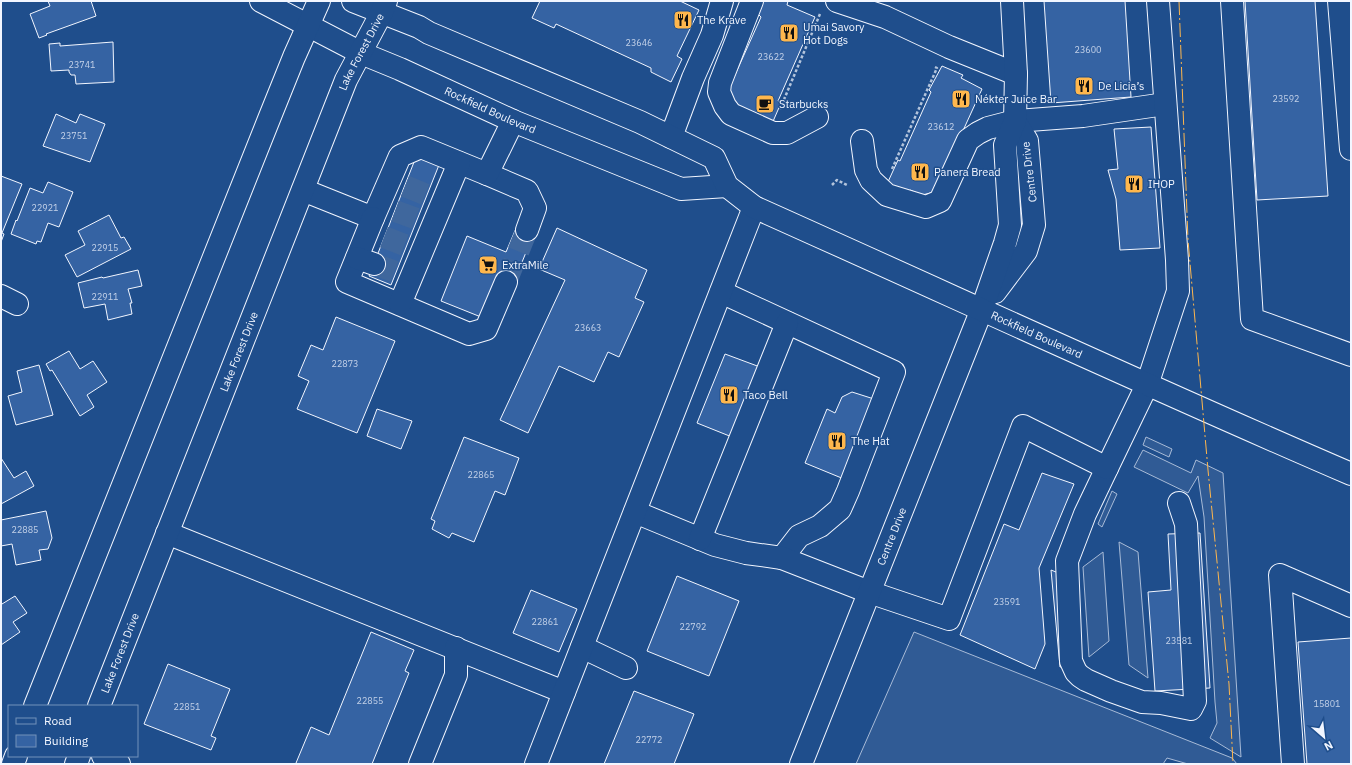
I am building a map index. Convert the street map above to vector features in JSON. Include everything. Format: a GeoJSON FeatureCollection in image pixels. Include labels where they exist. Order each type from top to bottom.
{"type":"FeatureCollection","features":[{"type":"Feature","properties":{"kind":"main road","name":"Rockfield Boulevard"},"geometry":{"type":"LineString","coordinates":[[261,1],[361,53],[400,69],[513,122],[681,189],[727,186]]}},
{"type":"Feature","properties":{"kind":"main road"},"geometry":{"type":"LineString","coordinates":[[35,705],[268,119],[319,1]]}},
{"type":"Feature","properties":{"kind":"main road","name":"Rockfield Boulevard"},"geometry":{"type":"LineString","coordinates":[[353,1],[384,6],[565,91],[640,122],[714,158],[727,186],[754,207],[1147,385],[1351,474]]}},
{"type":"Feature","properties":{"kind":"main road"},"geometry":{"type":"LineString","coordinates":[[671,137],[693,78],[712,35],[722,1]]}},
{"type":"Feature","properties":{"kind":"main road"},"geometry":{"type":"LineString","coordinates":[[752,1],[720,83],[719,92],[725,106],[731,114],[774,133],[787,133],[817,117]]}},
{"type":"Feature","properties":{"kind":"main road"},"geometry":{"type":"LineString","coordinates":[[1012,1],[1016,74],[1015,121]]}},
{"type":"Feature","properties":{"kind":"main road"},"geometry":{"type":"LineString","coordinates":[[1158,1],[1178,291],[1147,385],[1085,514],[1067,561],[1071,661],[1076,672],[1086,680],[1110,691],[1142,702],[1162,703],[1191,709],[1195,700],[1186,524],[1179,503]]}},
{"type":"Feature","properties":{"kind":"main road"},"geometry":{"type":"LineString","coordinates":[[1232,1],[1252,319],[1351,355]]}},
{"type":"Feature","properties":{"kind":"main road"},"geometry":{"type":"LineString","coordinates":[[1339,1],[1351,149]]}},
{"type":"Feature","properties":{"kind":"main road","name":"Lake Forest Drive"},"geometry":{"type":"LineString","coordinates":[[99,705],[346,80],[384,6]]}},
{"type":"Feature","properties":{"kind":"main road"},"geometry":{"type":"LineString","coordinates":[[832,9],[858,8],[885,17],[949,47],[1016,74]]}},
{"type":"Feature","properties":{"kind":"main road"},"geometry":{"type":"LineString","coordinates":[[862,141],[866,170],[872,180],[887,195],[926,207],[940,201],[968,140],[988,128],[1015,121],[1083,116],[1165,104]]}},
{"type":"Feature","properties":{"kind":"main road","name":"Centre Drive"},"geometry":{"type":"LineString","coordinates":[[800,764],[982,309],[1026,251],[1034,225],[1028,141],[1015,121]]}},
{"type":"Feature","properties":{"kind":"main road"},"geometry":{"type":"LineString","coordinates":[[487,174],[513,122]]}},
{"type":"Feature","properties":{"kind":"main road"},"geometry":{"type":"LineString","coordinates":[[506,282],[486,330],[469,334],[347,282],[366,261],[380,220],[397,183],[400,156],[421,147],[527,192],[535,208],[527,230]]}},
{"type":"Feature","properties":{"kind":"main road"},"geometry":{"type":"LineString","coordinates":[[400,304],[403,275],[435,198],[459,163]]}},
{"type":"Feature","properties":{"kind":"main road"},"geometry":{"type":"LineString","coordinates":[[303,190],[380,220]]}},
{"type":"Feature","properties":{"kind":"main road"},"geometry":{"type":"LineString","coordinates":[[536,764],[754,207]]}},
{"type":"Feature","properties":{"kind":"main road"},"geometry":{"type":"LineString","coordinates":[[721,292],[894,372],[848,492],[840,508],[820,526],[799,536],[782,558]]}},
{"type":"Feature","properties":{"kind":"main road"},"geometry":{"type":"LineString","coordinates":[[700,539],[787,323]]}},
{"type":"Feature","properties":{"kind":"main road"},"geometry":{"type":"LineString","coordinates":[[635,512],[715,545],[746,553],[782,558],[869,592],[949,619],[1024,426],[1107,468]]}},
{"type":"Feature","properties":{"kind":"main road"},"geometry":{"type":"LineString","coordinates":[[167,533],[564,692]]}},
{"type":"Feature","properties":{"kind":"main road"},"geometry":{"type":"LineString","coordinates":[[1293,764],[1280,575],[1351,606]]}},
{"type":"Feature","properties":{"kind":"main road"},"geometry":{"type":"LineString","coordinates":[[582,647],[626,668]]}},
{"type":"Feature","properties":{"kind":"main road"},"geometry":{"type":"LineString","coordinates":[[420,764],[456,675],[456,648]]}},
{"type":"Feature","properties":{"kind":"main road"},"geometry":{"type":"LineString","coordinates":[[105,757],[119,764]]}},
{"type":"Feature","properties":{"kind":"path"},"geometry":{"type":"LineString","coordinates":[[780,109],[820,14],[832,9]]}},
{"type":"Feature","properties":{"kind":"path"},"geometry":{"type":"LineString","coordinates":[[891,172],[937,68],[930,64]]}},
{"type":"Feature","properties":{"kind":"path"},"geometry":{"type":"LineString","coordinates":[[832,185],[837,180],[849,185]]}},
{"type":"Feature","properties":{"kind":"shaded area"},"geometry":{"type":"Polygon","coordinates":[[[1146,437],[1172,449],[1169,457],[1143,445],[1146,437]]]}},
{"type":"Feature","properties":{"kind":"shaded area"},"geometry":{"type":"Polygon","coordinates":[[[1143,450],[1191,473],[1196,460],[1223,473],[1241,757],[1210,738],[1217,723],[1204,517],[1198,476],[1188,493],[1134,467],[1143,450]]]}},
{"type":"Feature","properties":{"kind":"shaded area"},"geometry":{"type":"Polygon","coordinates":[[[1112,491],[1117,494],[1102,527],[1098,524],[1112,491]]]}},
{"type":"Feature","properties":{"kind":"shaded area"},"geometry":{"type":"Polygon","coordinates":[[[1119,542],[1138,552],[1148,678],[1129,665],[1119,542]]]}},
{"type":"Feature","properties":{"kind":"shaded area"},"geometry":{"type":"Polygon","coordinates":[[[1103,552],[1109,641],[1089,657],[1083,567],[1103,552]]]}},
{"type":"Feature","properties":{"kind":"shaded area"},"geometry":{"type":"Polygon","coordinates":[[[914,632],[1232,758],[1237,764],[1188,764],[1167,758],[1163,764],[856,764],[914,632]]]}},
{"type":"Feature","properties":{"kind":"building"},"geometry":{"type":"Polygon","coordinates":[[[48,1],[91,1],[96,16],[46,34],[47,35],[39,38],[30,14],[50,6],[48,1]]]}},
{"type":"Feature","properties":{"kind":"building"},"geometry":{"type":"Polygon","coordinates":[[[540,1],[680,1],[699,10],[677,56],[682,59],[671,82],[651,72],[651,68],[556,24],[554,28],[532,18],[540,1]]]}},
{"type":"Feature","properties":{"kind":"building"},"geometry":{"type":"Polygon","coordinates":[[[763,1],[788,1],[787,5],[815,17],[778,101],[781,103],[771,126],[729,100],[726,95],[761,17],[757,13],[763,1]]]}},
{"type":"Feature","properties":{"kind":"building"},"geometry":{"type":"Polygon","coordinates":[[[1044,1],[1125,1],[1131,97],[1051,103],[1044,1]]]}},
{"type":"Feature","properties":{"kind":"building"},"geometry":{"type":"Polygon","coordinates":[[[1245,1],[1315,1],[1328,196],[1257,200],[1245,1]]]}},
{"type":"Feature","properties":{"kind":"building"},"geometry":{"type":"Polygon","coordinates":[[[113,42],[114,82],[76,84],[75,75],[71,75],[69,70],[51,71],[49,44],[60,43],[60,46],[113,42]]]}},
{"type":"Feature","properties":{"kind":"building"},"geometry":{"type":"Polygon","coordinates":[[[942,66],[963,75],[961,78],[982,89],[935,192],[922,195],[910,190],[909,194],[887,184],[898,160],[900,161],[931,92],[929,90],[942,66]]]}},
{"type":"Feature","properties":{"kind":"building"},"geometry":{"type":"Polygon","coordinates":[[[56,114],[76,123],[80,114],[105,124],[90,162],[43,146],[56,114]]]}},
{"type":"Feature","properties":{"kind":"building","name":"IHOP"},"geometry":{"type":"Polygon","coordinates":[[[1151,127],[1160,248],[1120,250],[1116,199],[1108,170],[1118,169],[1114,129],[1151,127]]]}},
{"type":"Feature","properties":{"kind":"building"},"geometry":{"type":"Polygon","coordinates":[[[416,157],[439,165],[391,285],[369,276],[416,157]]]}},
{"type":"Feature","properties":{"kind":"building"},"geometry":{"type":"Polygon","coordinates":[[[1,176],[22,184],[2,233],[4,234],[1,242],[1,176]]]}},
{"type":"Feature","properties":{"kind":"building"},"geometry":{"type":"Polygon","coordinates":[[[48,182],[73,192],[59,227],[48,223],[41,242],[37,241],[36,244],[11,234],[30,188],[43,193],[48,182]]]}},
{"type":"Feature","properties":{"kind":"building"},"geometry":{"type":"Polygon","coordinates":[[[109,215],[121,238],[124,237],[131,249],[77,277],[65,255],[85,245],[78,231],[109,215]]]}},
{"type":"Feature","properties":{"kind":"building","name":"ExtraMile"},"geometry":{"type":"Polygon","coordinates":[[[517,226],[534,233],[513,284],[481,317],[441,301],[467,236],[506,252],[517,226]]]}},
{"type":"Feature","properties":{"kind":"building"},"geometry":{"type":"Polygon","coordinates":[[[557,228],[647,270],[635,298],[644,302],[619,357],[608,352],[594,382],[559,366],[528,433],[500,420],[565,280],[539,269],[557,228]]]}},
{"type":"Feature","properties":{"kind":"building"},"geometry":{"type":"Polygon","coordinates":[[[138,270],[142,286],[128,289],[132,303],[130,303],[132,314],[108,320],[105,304],[84,308],[78,283],[138,270]]]}},
{"type":"Feature","properties":{"kind":"building"},"geometry":{"type":"Polygon","coordinates":[[[336,317],[395,341],[357,433],[297,409],[309,381],[298,376],[311,345],[323,350],[336,317]]]}},
{"type":"Feature","properties":{"kind":"building"},"geometry":{"type":"Polygon","coordinates":[[[69,351],[80,369],[93,361],[107,382],[87,395],[94,407],[80,416],[52,370],[50,371],[46,364],[69,351]]]}},
{"type":"Feature","properties":{"kind":"building","name":"Taco Bell"},"geometry":{"type":"Polygon","coordinates":[[[725,354],[760,367],[732,437],[697,423],[725,354]]]}},
{"type":"Feature","properties":{"kind":"building"},"geometry":{"type":"Polygon","coordinates":[[[39,365],[53,415],[16,425],[8,396],[22,392],[17,371],[39,365]]]}},
{"type":"Feature","properties":{"kind":"building","name":"The Hat"},"geometry":{"type":"Polygon","coordinates":[[[852,392],[874,399],[844,479],[805,463],[827,409],[835,413],[842,397],[852,392]]]}},
{"type":"Feature","properties":{"kind":"building"},"geometry":{"type":"Polygon","coordinates":[[[377,409],[412,421],[401,449],[367,436],[377,409]]]}},
{"type":"Feature","properties":{"kind":"building"},"geometry":{"type":"Polygon","coordinates":[[[464,437],[519,458],[505,495],[495,491],[474,542],[452,533],[449,538],[432,529],[435,521],[431,519],[464,437]]]}},
{"type":"Feature","properties":{"kind":"building"},"geometry":{"type":"Polygon","coordinates":[[[1,458],[14,478],[26,471],[34,486],[1,504],[1,458]]]}},
{"type":"Feature","properties":{"kind":"building"},"geometry":{"type":"Polygon","coordinates":[[[1042,473],[1074,484],[1039,568],[1045,644],[1035,669],[960,635],[1004,524],[1019,530],[1042,473]]]}},
{"type":"Feature","properties":{"kind":"building"},"geometry":{"type":"Polygon","coordinates":[[[46,511],[52,538],[48,549],[39,550],[41,560],[16,565],[12,544],[1,546],[1,520],[46,511]]]}},
{"type":"Feature","properties":{"kind":"building"},"geometry":{"type":"Polygon","coordinates":[[[1200,533],[1210,688],[1155,691],[1148,592],[1171,590],[1168,534],[1200,533]]]}},
{"type":"Feature","properties":{"kind":"building"},"geometry":{"type":"Polygon","coordinates":[[[1051,570],[1061,574],[1067,666],[1060,667],[1051,570]]]}},
{"type":"Feature","properties":{"kind":"building"},"geometry":{"type":"Polygon","coordinates":[[[677,576],[739,601],[709,676],[647,651],[677,576]]]}},
{"type":"Feature","properties":{"kind":"building"},"geometry":{"type":"Polygon","coordinates":[[[531,590],[577,609],[559,652],[513,633],[531,590]]]}},
{"type":"Feature","properties":{"kind":"building"},"geometry":{"type":"Polygon","coordinates":[[[15,596],[27,613],[13,622],[20,632],[1,645],[1,602],[2,604],[15,596]]]}},
{"type":"Feature","properties":{"kind":"building"},"geometry":{"type":"Polygon","coordinates":[[[371,632],[414,650],[405,671],[409,673],[372,764],[296,763],[311,727],[329,735],[371,632]]]}},
{"type":"Feature","properties":{"kind":"building"},"geometry":{"type":"Polygon","coordinates":[[[1351,638],[1351,764],[1307,764],[1298,642],[1351,638]]]}},
{"type":"Feature","properties":{"kind":"building"},"geometry":{"type":"Polygon","coordinates":[[[168,664],[230,689],[211,736],[216,738],[211,750],[144,724],[168,664]]]}},
{"type":"Feature","properties":{"kind":"building"},"geometry":{"type":"Polygon","coordinates":[[[634,691],[694,714],[674,764],[604,764],[634,691]]]}},
{"type":"Feature","properties":{"kind":"tunnel"},"geometry":{"type":"LineString","coordinates":[[405,186],[427,195]]}},
{"type":"Feature","properties":{"kind":"tunnel"},"geometry":{"type":"LineString","coordinates":[[395,211],[417,219]]}},
{"type":"Feature","properties":{"kind":"tunnel"},"geometry":{"type":"LineString","coordinates":[[506,282],[527,230]]}},
{"type":"Feature","properties":{"kind":"tunnel"},"geometry":{"type":"LineString","coordinates":[[384,237],[407,246]]}},
{"type":"Feature","properties":{"kind":"tunnel"},"geometry":{"type":"LineString","coordinates":[[374,264],[396,272]]}},
{"type":"Feature","properties":{"kind":"power"},"geometry":{"type":"LineString","coordinates":[[1179,1],[1188,240],[1208,470],[1229,684],[1233,764]]}},
{"type":"Feature","properties":{"kind":"place","name":"The Krave"},"geometry":{"type":"Point","coordinates":[683,20]}},
{"type":"Feature","properties":{"kind":"place","name":"Umai Savory Hot Dogs"},"geometry":{"type":"Point","coordinates":[789,33]}},
{"type":"Feature","properties":{"kind":"place","name":"De Licia’s"},"geometry":{"type":"Point","coordinates":[1084,86]}},
{"type":"Feature","properties":{"kind":"place","name":"Nékter Juice Bar"},"geometry":{"type":"Point","coordinates":[961,99]}},
{"type":"Feature","properties":{"kind":"place","name":"Starbucks"},"geometry":{"type":"Point","coordinates":[765,104]}},
{"type":"Feature","properties":{"kind":"place","name":"Panera Bread"},"geometry":{"type":"Point","coordinates":[920,172]}},
{"type":"Feature","properties":{"kind":"place","name":"IHOP"},"geometry":{"type":"Point","coordinates":[1134,184]}},
{"type":"Feature","properties":{"kind":"place","name":"ExtraMile"},"geometry":{"type":"Point","coordinates":[488,265]}},
{"type":"Feature","properties":{"kind":"place","name":"Taco Bell"},"geometry":{"type":"Point","coordinates":[729,395]}},
{"type":"Feature","properties":{"kind":"place","name":"The Hat"},"geometry":{"type":"Point","coordinates":[837,441]}}]}
